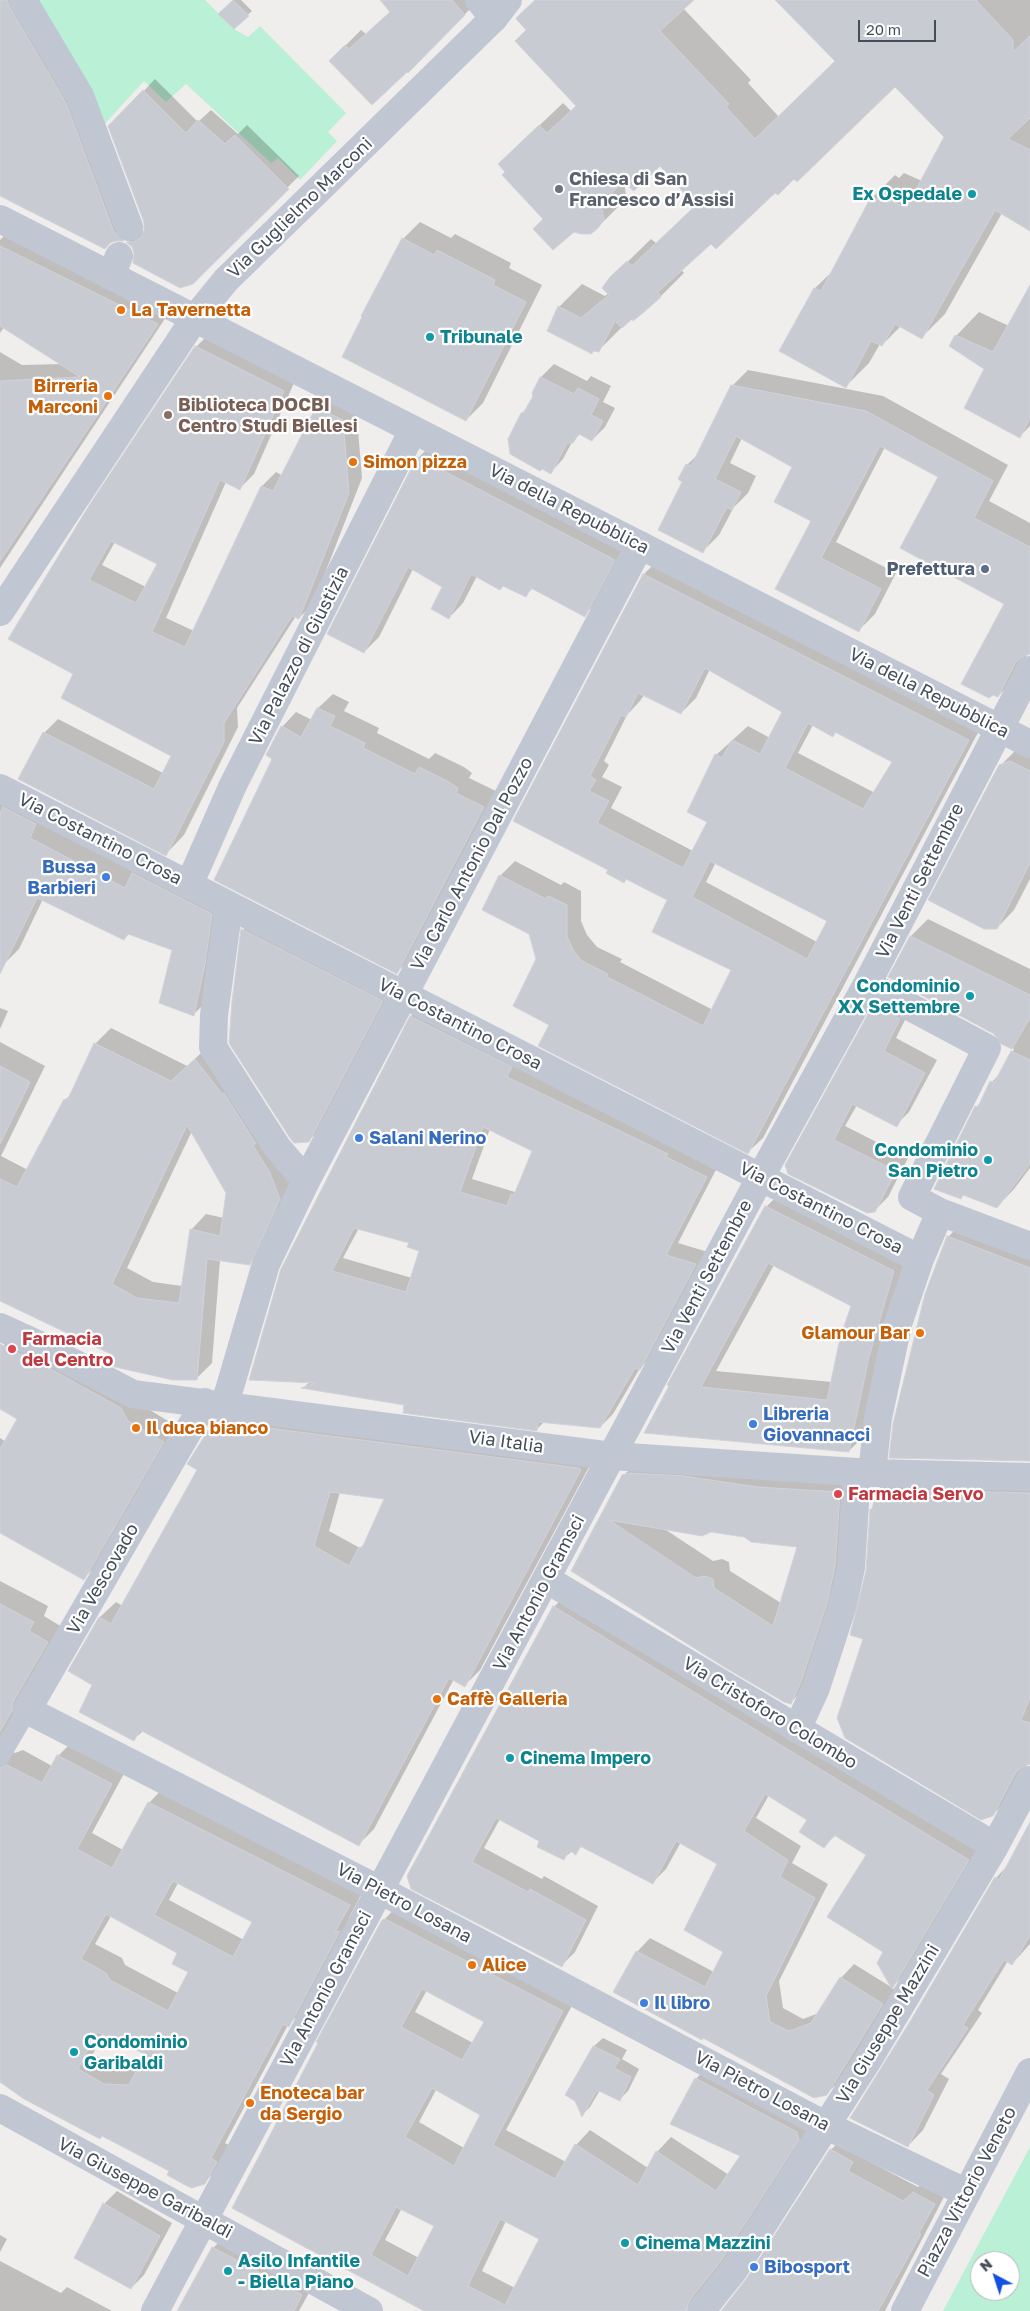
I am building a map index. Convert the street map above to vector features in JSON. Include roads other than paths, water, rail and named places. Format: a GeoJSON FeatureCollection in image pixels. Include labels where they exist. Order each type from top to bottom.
{"type":"FeatureCollection","features":[{"type":"Feature","properties":{"kind":"street"},"geometry":{"type":"LineString","coordinates":[[23,0],[80,96],[129,227]]}},
{"type":"Feature","properties":{"kind":"street","name":"Via Guglielmo Marconi"},"geometry":{"type":"LineString","coordinates":[[0,612],[195,318],[226,280],[494,6]]}},
{"type":"Feature","properties":{"kind":"street","name":"Via della Repubblica"},"geometry":{"type":"LineString","coordinates":[[0,219],[115,266],[195,318],[1030,744]]}},
{"type":"Feature","properties":{"kind":"street","name":"Via Palazzo di Giustizia"},"geometry":{"type":"LineString","coordinates":[[189,885],[233,785],[413,430]]}},
{"type":"Feature","properties":{"kind":"street","name":"Via Carlo Antonio Dal Pozzo"},"geometry":{"type":"LineString","coordinates":[[266,1264],[306,1181],[640,545]]}},
{"type":"Feature","properties":{"kind":"street","name":"Via Venti Settembre"},"geometry":{"type":"LineString","coordinates":[[612,1456],[760,1178],[867,984],[1030,670]]}},
{"type":"Feature","properties":{"kind":"street","name":"Via Costantino Crosa"},"geometry":{"type":"LineString","coordinates":[[0,788],[920,1259]]}},
{"type":"Feature","properties":{"kind":"street"},"geometry":{"type":"LineString","coordinates":[[229,905],[214,1015],[214,1047],[277,1147],[306,1181]]}},
{"type":"Feature","properties":{"kind":"street"},"geometry":{"type":"LineString","coordinates":[[867,984],[987,1048],[912,1197],[940,1212],[1030,1246]]}},
{"type":"Feature","properties":{"kind":"street"},"geometry":{"type":"LineString","coordinates":[[797,1729],[816,1688],[842,1608],[849,1576],[865,1473],[898,1324],[920,1259],[940,1212]]}},
{"type":"Feature","properties":{"kind":"street","name":"Via Vescovado"},"geometry":{"type":"LineString","coordinates":[[0,1756],[215,1403],[266,1264]]}},
{"type":"Feature","properties":{"kind":"street","name":"Via Italia"},"geometry":{"type":"LineString","coordinates":[[0,1327],[133,1394],[215,1403],[612,1456],[865,1473],[1030,1477]]}},
{"type":"Feature","properties":{"kind":"street","name":"Via Antonio Gramsci"},"geometry":{"type":"LineString","coordinates":[[154,2311],[378,1889],[612,1456]]}},
{"type":"Feature","properties":{"kind":"street","name":"Via Cristoforo Colombo"},"geometry":{"type":"LineString","coordinates":[[546,1579],[995,1846]]}},
{"type":"Feature","properties":{"kind":"street","name":"Via Pietro Losana"},"geometry":{"type":"LineString","coordinates":[[27,1710],[378,1889],[825,2125],[967,2193]]}},
{"type":"Feature","properties":{"kind":"street","name":"Via Giuseppe Mazzini"},"geometry":{"type":"LineString","coordinates":[[701,2311],[734,2270],[868,2060],[995,1846],[1030,1780]]}},
{"type":"Feature","properties":{"kind":"street","name":"Piazza Vittorio Veneto"},"geometry":{"type":"LineString","coordinates":[[905,2311],[1030,2072]]}},
{"type":"Feature","properties":{"kind":"street","name":"Via Giuseppe Garibaldi"},"geometry":{"type":"LineString","coordinates":[[0,2108],[369,2311]]}},
{"type":"Feature","properties":{"kind":"place","name":"Chiesa di San Francesco d’Assisi"},"geometry":{"type":"Point","coordinates":[559,189]}},
{"type":"Feature","properties":{"kind":"place","name":"Ex Ospedale"},"geometry":{"type":"Point","coordinates":[972,194]}},
{"type":"Feature","properties":{"kind":"place","name":"La Tavernetta"},"geometry":{"type":"Point","coordinates":[121,310]}},
{"type":"Feature","properties":{"kind":"place","name":"Tribunale"},"geometry":{"type":"Point","coordinates":[430,337]}},
{"type":"Feature","properties":{"kind":"place","name":"Birreria Marconi"},"geometry":{"type":"Point","coordinates":[108,396]}},
{"type":"Feature","properties":{"kind":"place","name":"Biblioteca DOCBI Centro Studi Biellesi"},"geometry":{"type":"Point","coordinates":[168,415]}},
{"type":"Feature","properties":{"kind":"place","name":"Simon pizza"},"geometry":{"type":"Point","coordinates":[353,462]}},
{"type":"Feature","properties":{"kind":"place","name":"Prefettura"},"geometry":{"type":"Point","coordinates":[985,569]}},
{"type":"Feature","properties":{"kind":"place","name":"Bussa Barbieri"},"geometry":{"type":"Point","coordinates":[106,877]}},
{"type":"Feature","properties":{"kind":"place","name":"Condominio XX Settembre"},"geometry":{"type":"Point","coordinates":[970,996]}},
{"type":"Feature","properties":{"kind":"place","name":"Salani Nerino"},"geometry":{"type":"Point","coordinates":[359,1138]}},
{"type":"Feature","properties":{"kind":"place","name":"Condominio San Pietro"},"geometry":{"type":"Point","coordinates":[988,1160]}},
{"type":"Feature","properties":{"kind":"place","name":"Glamour Bar"},"geometry":{"type":"Point","coordinates":[920,1333]}},
{"type":"Feature","properties":{"kind":"place","name":"Farmacia del Centro"},"geometry":{"type":"Point","coordinates":[12,1349]}},
{"type":"Feature","properties":{"kind":"place","name":"Libreria Giovannacci"},"geometry":{"type":"Point","coordinates":[753,1424]}},
{"type":"Feature","properties":{"kind":"place","name":"Il duca bianco"},"geometry":{"type":"Point","coordinates":[136,1428]}},
{"type":"Feature","properties":{"kind":"place","name":"Farmacia Servo"},"geometry":{"type":"Point","coordinates":[838,1494]}},
{"type":"Feature","properties":{"kind":"place","name":"Caffè Galleria"},"geometry":{"type":"Point","coordinates":[437,1699]}},
{"type":"Feature","properties":{"kind":"place","name":"Cinema Impero"},"geometry":{"type":"Point","coordinates":[510,1758]}},
{"type":"Feature","properties":{"kind":"place","name":"Alice"},"geometry":{"type":"Point","coordinates":[472,1965]}},
{"type":"Feature","properties":{"kind":"place","name":"Il libro"},"geometry":{"type":"Point","coordinates":[644,2003]}},
{"type":"Feature","properties":{"kind":"place","name":"Condominio Garibaldi"},"geometry":{"type":"Point","coordinates":[74,2052]}},
{"type":"Feature","properties":{"kind":"place","name":"Enoteca bar da Sergio"},"geometry":{"type":"Point","coordinates":[250,2103]}},
{"type":"Feature","properties":{"kind":"place","name":"Cinema Mazzini"},"geometry":{"type":"Point","coordinates":[625,2243]}},
{"type":"Feature","properties":{"kind":"place","name":"Bibosport"},"geometry":{"type":"Point","coordinates":[754,2267]}},
{"type":"Feature","properties":{"kind":"place","name":"Asilo Infantile - Biella Piano"},"geometry":{"type":"Point","coordinates":[228,2271]}}]}
